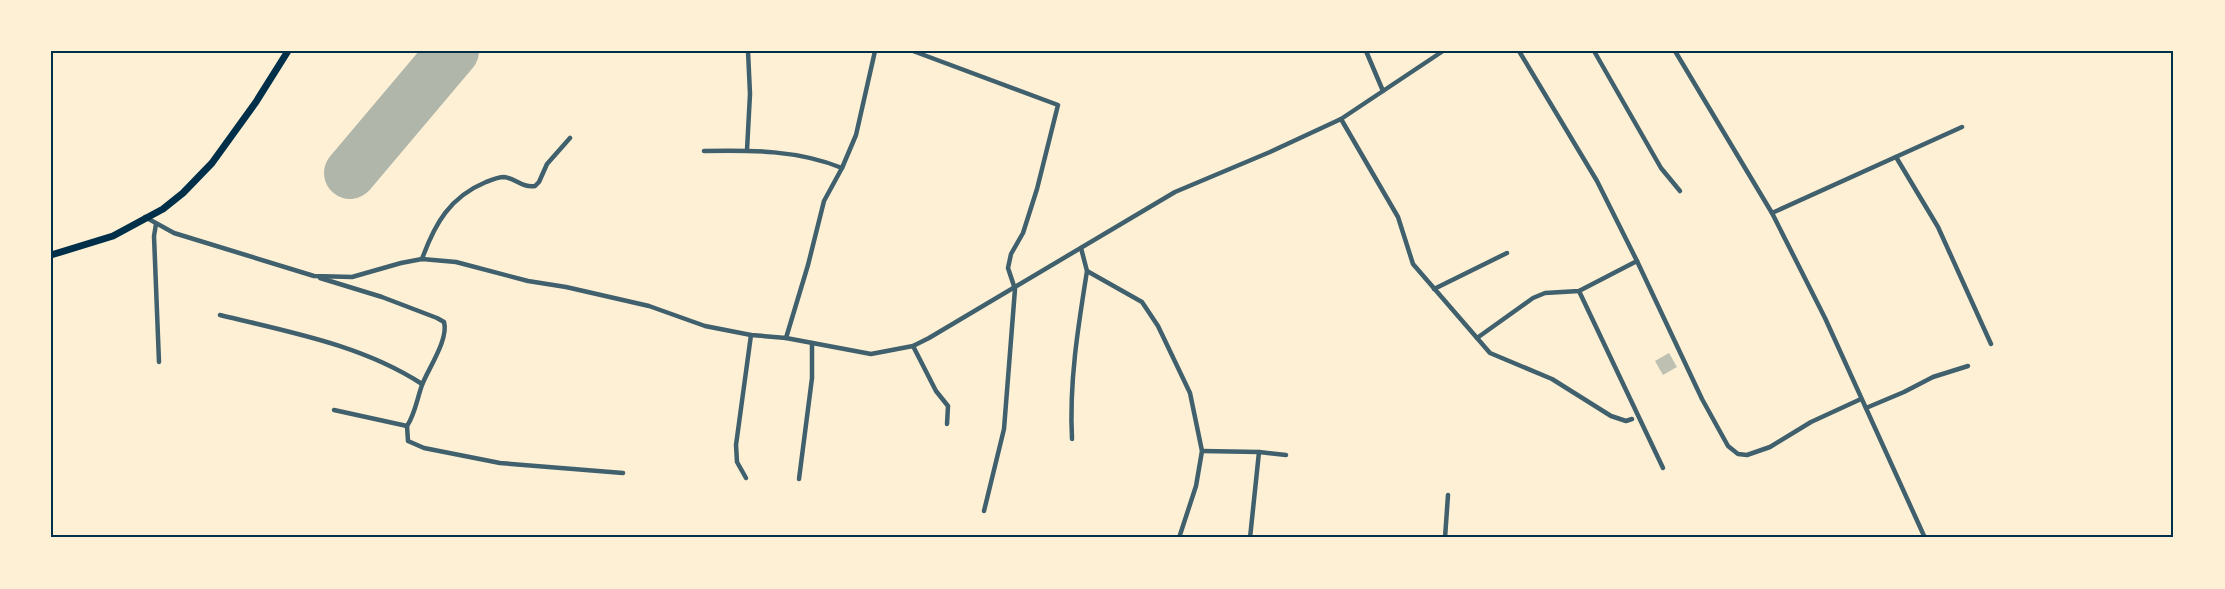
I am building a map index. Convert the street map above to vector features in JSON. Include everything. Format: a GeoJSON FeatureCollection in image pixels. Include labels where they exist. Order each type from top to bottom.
{"type":"FeatureCollection","features":[{"type":"Feature","properties":{"kind":"main road"},"geometry":{"type":"LineString","coordinates":[[51,255],[113,236],[163,209],[183,193],[212,163],[256,102],[288,51]]}},
{"type":"Feature","properties":{"kind":"street"},"geometry":{"type":"LineString","coordinates":[[747,150],[750,94],[748,51]]}},
{"type":"Feature","properties":{"kind":"street"},"geometry":{"type":"LineString","coordinates":[[786,338],[824,201],[856,135],[875,51]]}},
{"type":"Feature","properties":{"kind":"street"},"geometry":{"type":"LineString","coordinates":[[913,51],[1058,105],[1037,189],[1023,233],[1011,254],[1008,268],[1015,289],[1004,429],[984,511]]}},
{"type":"Feature","properties":{"kind":"street"},"geometry":{"type":"LineString","coordinates":[[1366,51],[1383,91]]}},
{"type":"Feature","properties":{"kind":"street"},"geometry":{"type":"LineString","coordinates":[[314,276],[352,278],[422,259],[456,262],[528,281],[576,289],[649,306],[705,326],[751,335],[786,338],[871,354],[913,346],[1015,289],[1175,192],[1270,152],[1341,118],[1443,51]]}},
{"type":"Feature","properties":{"kind":"street"},"geometry":{"type":"LineString","coordinates":[[1519,51],[1597,181],[1702,399],[1728,446],[1738,454],[1747,455],[1770,447],[1810,422],[1861,399]]}},
{"type":"Feature","properties":{"kind":"street"},"geometry":{"type":"LineString","coordinates":[[1594,51],[1661,168],[1680,191]]}},
{"type":"Feature","properties":{"kind":"street"},"geometry":{"type":"LineString","coordinates":[[1675,51],[1772,213],[1825,318],[1925,538]]}},
{"type":"Feature","properties":{"kind":"street"},"geometry":{"type":"LineString","coordinates":[[1341,118],[1398,217],[1413,264],[1490,353],[1552,379],[1611,416],[1626,420],[1632,419]]}},
{"type":"Feature","properties":{"kind":"street"},"geometry":{"type":"LineString","coordinates":[[1772,213],[1962,127]]}},
{"type":"Feature","properties":{"kind":"street"},"geometry":{"type":"LineString","coordinates":[[422,259],[428,241],[453,201],[470,189],[500,177],[509,178],[524,186],[535,186],[547,164],[570,138]]}},
{"type":"Feature","properties":{"kind":"street"},"geometry":{"type":"LineString","coordinates":[[704,151],[747,150],[820,159],[842,168]]}},
{"type":"Feature","properties":{"kind":"street"},"geometry":{"type":"LineString","coordinates":[[1896,157],[1938,228],[1990,344]]}},
{"type":"Feature","properties":{"kind":"street"},"geometry":{"type":"LineString","coordinates":[[145,217],[174,233],[381,297],[444,322],[446,327],[440,346],[422,384],[407,426],[408,441],[424,448],[500,463],[622,473]]}},
{"type":"Feature","properties":{"kind":"street"},"geometry":{"type":"LineString","coordinates":[[156,225],[153,236],[159,362]]}},
{"type":"Feature","properties":{"kind":"street"},"geometry":{"type":"LineString","coordinates":[[1072,439],[1070,408],[1078,328],[1087,271],[1081,248]]}},
{"type":"Feature","properties":{"kind":"street"},"geometry":{"type":"LineString","coordinates":[[1434,289],[1507,253]]}},
{"type":"Feature","properties":{"kind":"street"},"geometry":{"type":"LineString","coordinates":[[1477,338],[1533,298],[1545,293],[1579,291],[1637,261]]}},
{"type":"Feature","properties":{"kind":"street"},"geometry":{"type":"LineString","coordinates":[[1087,271],[1142,302],[1158,326],[1190,393],[1202,451],[1196,486],[1179,538]]}},
{"type":"Feature","properties":{"kind":"street"},"geometry":{"type":"LineString","coordinates":[[1579,291],[1663,468]]}},
{"type":"Feature","properties":{"kind":"street"},"geometry":{"type":"LineString","coordinates":[[220,315],[344,346],[398,369],[422,384]]}},
{"type":"Feature","properties":{"kind":"street"},"geometry":{"type":"LineString","coordinates":[[746,478],[737,462],[736,445],[751,335]]}},
{"type":"Feature","properties":{"kind":"street"},"geometry":{"type":"LineString","coordinates":[[799,479],[812,378],[812,343]]}},
{"type":"Feature","properties":{"kind":"street"},"geometry":{"type":"LineString","coordinates":[[913,346],[936,391],[948,406],[947,424]]}},
{"type":"Feature","properties":{"kind":"street"},"geometry":{"type":"LineString","coordinates":[[1866,408],[1933,377],[1968,366]]}},
{"type":"Feature","properties":{"kind":"street"},"geometry":{"type":"LineString","coordinates":[[334,410],[407,426]]}},
{"type":"Feature","properties":{"kind":"street"},"geometry":{"type":"LineString","coordinates":[[1202,451],[1286,454]]}},
{"type":"Feature","properties":{"kind":"street"},"geometry":{"type":"LineString","coordinates":[[1250,538],[1259,452]]}},
{"type":"Feature","properties":{"kind":"street"},"geometry":{"type":"LineString","coordinates":[[1445,538],[1448,495]]}},
{"type":"Feature","properties":{"kind":"building"},"geometry":{"type":"Polygon","coordinates":[[[1669,353],[1677,367],[1663,375],[1655,361],[1669,353]]]}},
{"type":"Feature","properties":{"kind":"runway"},"geometry":{"type":"LineString","coordinates":[[350,173],[453,51]]}}]}
